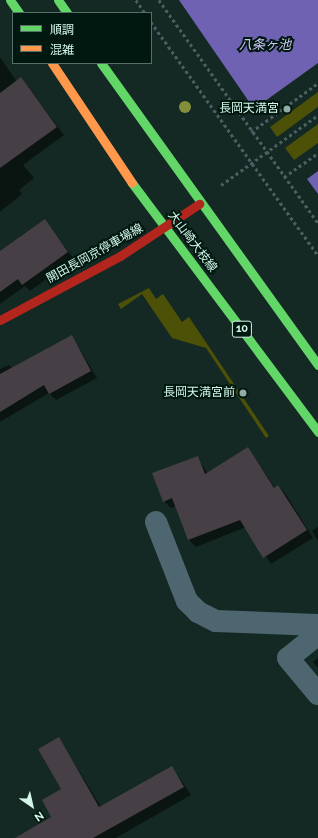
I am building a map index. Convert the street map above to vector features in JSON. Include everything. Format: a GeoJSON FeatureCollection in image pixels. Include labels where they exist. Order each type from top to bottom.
{"type":"FeatureCollection","features":[{"type":"Feature","properties":{"kind":"main road"},"geometry":{"type":"LineString","coordinates":[[10,0],[18,12]]}},
{"type":"Feature","properties":{"kind":"main road"},"geometry":{"type":"LineString","coordinates":[[58,0],[66,12]]}},
{"type":"Feature","properties":{"kind":"main road","name":"大山崎大枝線"},"geometry":{"type":"LineString","coordinates":[[53,64],[135,187],[167,226],[318,432]]}},
{"type":"Feature","properties":{"kind":"main road"},"geometry":{"type":"LineString","coordinates":[[102,64],[199,204],[318,365]]}},
{"type":"Feature","properties":{"kind":"main road","name":"開田長岡京停車場線"},"geometry":{"type":"LineString","coordinates":[[0,320],[120,256],[199,204]]}},
{"type":"Feature","properties":{"kind":"street"},"geometry":{"type":"LineString","coordinates":[[156,522],[187,601],[198,612],[216,621],[318,625]]}},
{"type":"Feature","properties":{"kind":"street"},"geometry":{"type":"LineString","coordinates":[[318,634],[288,658],[318,694]]}},
{"type":"Feature","properties":{"kind":"path"},"geometry":{"type":"LineString","coordinates":[[136,0],[144,12]]}},
{"type":"Feature","properties":{"kind":"path"},"geometry":{"type":"LineString","coordinates":[[159,0],[251,132],[318,223]]}},
{"type":"Feature","properties":{"kind":"path"},"geometry":{"type":"LineString","coordinates":[[152,23],[250,164],[318,256]]}},
{"type":"Feature","properties":{"kind":"path"},"geometry":{"type":"LineString","coordinates":[[251,132],[318,83]]}},
{"type":"Feature","properties":{"kind":"path"},"geometry":{"type":"LineString","coordinates":[[216,189],[318,115]]}},
{"type":"Feature","properties":{"kind":"path"},"geometry":{"type":"LineString","coordinates":[[284,177],[318,153]]}},
{"type":"Feature","properties":{"kind":"shaded area"},"geometry":{"type":"Polygon","coordinates":[[[318,92],[318,107],[277,137],[270,127],[318,92]]]}},
{"type":"Feature","properties":{"kind":"shaded area"},"geometry":{"type":"Polygon","coordinates":[[[318,124],[318,143],[294,160],[285,148],[318,124]]]}},
{"type":"Feature","properties":{"kind":"shaded area"},"geometry":{"type":"Polygon","coordinates":[[[149,288],[156,299],[163,294],[182,322],[189,317],[269,436],[266,438],[206,348],[172,338],[142,294],[121,309],[118,304],[149,288]]]}},
{"type":"Feature","properties":{"kind":"water","name":"八条ヶ池"},"geometry":{"type":"Polygon","coordinates":[[[179,0],[318,0],[318,63],[254,109],[179,0]]]}},
{"type":"Feature","properties":{"kind":"water"},"geometry":{"type":"Polygon","coordinates":[[[318,171],[318,194],[307,179],[318,171]]]}},
{"type":"Feature","properties":{"kind":"building"},"geometry":{"type":"Polygon","coordinates":[[[21,77],[57,127],[0,168],[0,93],[21,77]]]}},
{"type":"Feature","properties":{"kind":"building"},"geometry":{"type":"Polygon","coordinates":[[[45,219],[68,252],[22,285],[18,279],[0,292],[0,251],[45,219]]]}},
{"type":"Feature","properties":{"kind":"building"},"geometry":{"type":"Polygon","coordinates":[[[72,335],[91,371],[49,394],[44,385],[0,412],[0,374],[72,335]]]}},
{"type":"Feature","properties":{"kind":"building"},"geometry":{"type":"Polygon","coordinates":[[[248,447],[274,488],[278,485],[307,530],[263,558],[240,520],[188,540],[172,498],[163,502],[152,473],[198,456],[205,474],[248,447]]]}},
{"type":"Feature","properties":{"kind":"building"},"geometry":{"type":"Polygon","coordinates":[[[59,737],[99,807],[172,766],[184,787],[93,838],[15,838],[51,817],[42,800],[61,789],[38,749],[59,737]]]}},
{"type":"Feature","properties":{"kind":"traffic: fast"},"geometry":{"type":"LineString","coordinates":[[10,0],[18,12]]}},
{"type":"Feature","properties":{"kind":"traffic: fast"},"geometry":{"type":"LineString","coordinates":[[58,0],[66,12]]}},
{"type":"Feature","properties":{"kind":"traffic: fast"},"geometry":{"type":"LineString","coordinates":[[102,64],[318,365]]}},
{"type":"Feature","properties":{"kind":"traffic: fast"},"geometry":{"type":"LineString","coordinates":[[132,183],[318,432]]}},
{"type":"Feature","properties":{"kind":"traffic: slow"},"geometry":{"type":"LineString","coordinates":[[53,64],[132,183]]}},
{"type":"Feature","properties":{"kind":"traffic: jam"},"geometry":{"type":"LineString","coordinates":[[0,320],[120,256],[199,204]]}},
{"type":"Feature","properties":{"kind":"place","name":"長岡天満宮"},"geometry":{"type":"Point","coordinates":[287,109]}},
{"type":"Feature","properties":{"kind":"place","name":"長岡天満宮前"},"geometry":{"type":"Point","coordinates":[243,393]}}]}
